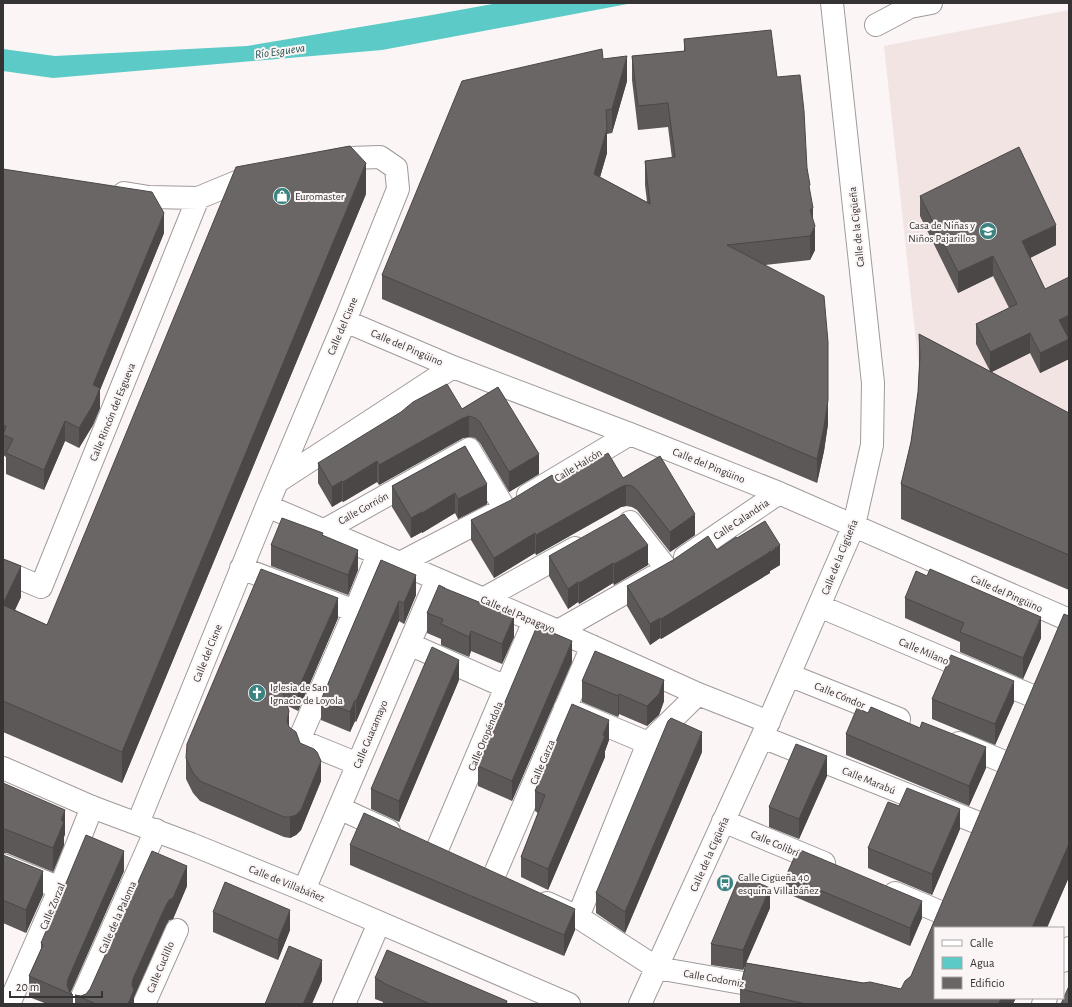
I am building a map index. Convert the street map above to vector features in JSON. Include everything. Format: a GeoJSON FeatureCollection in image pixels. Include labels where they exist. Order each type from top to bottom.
{"type":"FeatureCollection","features":[{"type":"Feature","properties":{"kind":"street","name":"Calle de la Cigüeña"},"geometry":{"type":"LineString","coordinates":[[640,1004],[766,729],[854,525],[872,445],[873,383],[832,3]]}},
{"type":"Feature","properties":{"kind":"street"},"geometry":{"type":"LineString","coordinates":[[876,25],[910,7],[931,3]]}},
{"type":"Feature","properties":{"kind":"street","name":"Calle del Cisne"},"geometry":{"type":"LineString","coordinates":[[147,827],[242,568],[398,190],[396,168],[380,157],[350,158],[312,165]]}},
{"type":"Feature","properties":{"kind":"street"},"geometry":{"type":"LineString","coordinates":[[103,189],[149,197],[198,198],[244,179],[274,173]]}},
{"type":"Feature","properties":{"kind":"street","name":"Calle Rincón del Esgueva"},"geometry":{"type":"LineString","coordinates":[[3,571],[41,587],[198,198]]}},
{"type":"Feature","properties":{"kind":"street","name":"Calle del Pingüino"},"geometry":{"type":"LineString","coordinates":[[345,321],[453,367],[630,434],[779,493],[1066,618]]}},
{"type":"Feature","properties":{"kind":"street"},"geometry":{"type":"LineString","coordinates":[[277,482],[453,367]]}},
{"type":"Feature","properties":{"kind":"street","name":"Calle Halcón"},"geometry":{"type":"LineString","coordinates":[[400,563],[505,508],[630,434]]}},
{"type":"Feature","properties":{"kind":"street","name":"Calle Gorrión"},"geometry":{"type":"LineString","coordinates":[[323,531],[469,449],[505,508]]}},
{"type":"Feature","properties":{"kind":"street","name":"Calle Calandria"},"geometry":{"type":"LineString","coordinates":[[558,631],[667,569],[779,493]]}},
{"type":"Feature","properties":{"kind":"street","name":"Calle del Papagayo"},"geometry":{"type":"LineString","coordinates":[[267,506],[592,646],[698,694],[766,729]]}},
{"type":"Feature","properties":{"kind":"street"},"geometry":{"type":"LineString","coordinates":[[614,526],[627,518],[667,569]]}},
{"type":"Feature","properties":{"kind":"street"},"geometry":{"type":"LineString","coordinates":[[483,599],[593,538]]}},
{"type":"Feature","properties":{"kind":"street"},"geometry":{"type":"LineString","coordinates":[[358,764],[299,740],[355,612],[378,554]]}},
{"type":"Feature","properties":{"kind":"street"},"geometry":{"type":"LineString","coordinates":[[242,568],[355,612]]}},
{"type":"Feature","properties":{"kind":"street","name":"Calle Guacamayo"},"geometry":{"type":"LineString","coordinates":[[304,890],[436,579]]}},
{"type":"Feature","properties":{"kind":"street","name":"Calle Milano"},"geometry":{"type":"LineString","coordinates":[[819,606],[1027,703],[1039,674]]}},
{"type":"Feature","properties":{"kind":"street"},"geometry":{"type":"LineString","coordinates":[[1054,638],[1066,618]]}},
{"type":"Feature","properties":{"kind":"street","name":"Calle Oropéndola"},"geometry":{"type":"LineString","coordinates":[[436,852],[534,621]]}},
{"type":"Feature","properties":{"kind":"street"},"geometry":{"type":"LineString","coordinates":[[409,644],[506,687]]}},
{"type":"Feature","properties":{"kind":"street","name":"Calle Garza"},"geometry":{"type":"LineString","coordinates":[[436,852],[500,881],[565,708],[592,646]]}},
{"type":"Feature","properties":{"kind":"street","name":"Calle Cóndor"},"geometry":{"type":"LineString","coordinates":[[790,675],[914,725]]}},
{"type":"Feature","properties":{"kind":"street"},"geometry":{"type":"LineString","coordinates":[[578,917],[648,743],[698,694]]}},
{"type":"Feature","properties":{"kind":"street"},"geometry":{"type":"LineString","coordinates":[[565,708],[648,743]]}},
{"type":"Feature","properties":{"kind":"street","name":"Calle Marabú"},"geometry":{"type":"LineString","coordinates":[[766,729],[976,822]]}},
{"type":"Feature","properties":{"kind":"street"},"geometry":{"type":"LineString","coordinates":[[943,737],[1005,754],[993,781]]}},
{"type":"Feature","properties":{"kind":"street","name":"Calle de Villabáñez"},"geometry":{"type":"LineString","coordinates":[[3,768],[92,807],[147,827],[304,890],[557,1002]]}},
{"type":"Feature","properties":{"kind":"street"},"geometry":{"type":"LineString","coordinates":[[967,842],[985,802]]}},
{"type":"Feature","properties":{"kind":"street","name":"Calle Zorzal"},"geometry":{"type":"LineString","coordinates":[[9,1004],[60,888],[92,807]]}},
{"type":"Feature","properties":{"kind":"street"},"geometry":{"type":"LineString","coordinates":[[339,808],[436,852]]}},
{"type":"Feature","properties":{"kind":"street","name":"Calle Colibrí"},"geometry":{"type":"LineString","coordinates":[[723,821],[845,872]]}},
{"type":"Feature","properties":{"kind":"street","name":"Calle de la Paloma"},"geometry":{"type":"LineString","coordinates":[[79,1004],[147,827]]}},
{"type":"Feature","properties":{"kind":"street"},"geometry":{"type":"LineString","coordinates":[[3,865],[60,888]]}},
{"type":"Feature","properties":{"kind":"street"},"geometry":{"type":"LineString","coordinates":[[874,884],[938,911]]}},
{"type":"Feature","properties":{"kind":"street"},"geometry":{"type":"LineString","coordinates":[[929,932],[947,890]]}},
{"type":"Feature","properties":{"kind":"street"},"geometry":{"type":"LineString","coordinates":[[529,894],[578,917],[657,968]]}},
{"type":"Feature","properties":{"kind":"street"},"geometry":{"type":"LineString","coordinates":[[344,1004],[379,922]]}},
{"type":"Feature","properties":{"kind":"street","name":"Calle Cuclillo"},"geometry":{"type":"LineString","coordinates":[[144,1004],[176,930]]}},
{"type":"Feature","properties":{"kind":"street"},"geometry":{"type":"LineString","coordinates":[[1064,959],[1069,948]]}},
{"type":"Feature","properties":{"kind":"street","name":"Calle Codorniz"},"geometry":{"type":"LineString","coordinates":[[657,968],[788,991]]}},
{"type":"Feature","properties":{"kind":"shaded area"},"geometry":{"type":"Polygon","coordinates":[[[1069,10],[1069,448],[919,369],[884,46],[1069,10]]]}},
{"type":"Feature","properties":{"kind":"water","name":"Río Esgueva"},"geometry":{"type":"Polygon","coordinates":[[[498,3],[633,3],[382,50],[53,78],[3,71],[3,49],[55,56],[247,46],[498,3]]]}},
{"type":"Feature","properties":{"kind":"building"},"geometry":{"type":"Polygon","coordinates":[[[771,30],[777,77],[800,75],[804,111],[807,168],[813,208],[810,210],[815,226],[810,236],[727,245],[824,296],[828,342],[828,400],[817,459],[382,275],[462,81],[602,49],[603,59],[627,56],[612,109],[606,110],[607,129],[594,174],[650,204],[645,161],[675,157],[668,103],[638,106],[632,56],[685,51],[684,39],[771,30]]]}},
{"type":"Feature","properties":{"kind":"building"},"geometry":{"type":"Polygon","coordinates":[[[350,146],[366,163],[122,752],[3,701],[3,605],[47,625],[236,167],[350,146]]]}},
{"type":"Feature","properties":{"kind":"building"},"geometry":{"type":"Polygon","coordinates":[[[1019,147],[1056,225],[1022,241],[1045,289],[1069,277],[1069,315],[1059,320],[1069,339],[1040,353],[1030,333],[990,352],[976,324],[1017,304],[993,256],[958,272],[920,196],[1019,147]]]}},
{"type":"Feature","properties":{"kind":"building"},"geometry":{"type":"Polygon","coordinates":[[[3,169],[152,192],[164,213],[93,385],[100,388],[93,405],[79,428],[65,421],[44,470],[6,453],[13,439],[3,435],[6,426],[3,425],[3,169]]]}},
{"type":"Feature","properties":{"kind":"building"},"geometry":{"type":"Polygon","coordinates":[[[919,334],[1069,413],[1069,555],[901,484],[911,442],[918,392],[920,355],[919,334]]]}},
{"type":"Feature","properties":{"kind":"building"},"geometry":{"type":"Polygon","coordinates":[[[447,384],[462,409],[498,387],[539,454],[509,472],[480,422],[469,416],[379,465],[377,461],[332,487],[318,463],[401,412],[413,402],[447,384]]]}},
{"type":"Feature","properties":{"kind":"building"},"geometry":{"type":"Polygon","coordinates":[[[465,446],[487,484],[458,499],[455,493],[411,518],[392,486],[465,446]]]}},
{"type":"Feature","properties":{"kind":"building"},"geometry":{"type":"Polygon","coordinates":[[[608,453],[623,478],[660,456],[695,514],[670,532],[637,490],[632,486],[626,485],[536,535],[535,533],[494,558],[471,520],[511,500],[552,475],[556,483],[608,453]]]}},
{"type":"Feature","properties":{"kind":"building"},"geometry":{"type":"Polygon","coordinates":[[[624,514],[648,545],[579,583],[578,582],[568,589],[549,556],[624,514]]]}},
{"type":"Feature","properties":{"kind":"building"},"geometry":{"type":"Polygon","coordinates":[[[282,518],[323,533],[322,535],[358,550],[348,575],[271,545],[282,518]]]}},
{"type":"Feature","properties":{"kind":"building"},"geometry":{"type":"Polygon","coordinates":[[[765,521],[780,545],[661,619],[660,618],[650,624],[627,586],[673,560],[708,536],[717,550],[736,537],[737,538],[765,521]]]}},
{"type":"Feature","properties":{"kind":"building"},"geometry":{"type":"Polygon","coordinates":[[[3,559],[21,566],[3,604],[3,559]]]}},
{"type":"Feature","properties":{"kind":"building"},"geometry":{"type":"Polygon","coordinates":[[[381,560],[416,575],[404,603],[399,601],[350,712],[321,700],[381,560]]]}},
{"type":"Feature","properties":{"kind":"building","name":"Iglesia de San Ignacio de Loyola"},"geometry":{"type":"Polygon","coordinates":[[[261,569],[338,598],[298,690],[280,683],[289,711],[287,721],[289,727],[296,732],[300,743],[314,749],[317,752],[321,761],[301,810],[296,815],[290,817],[284,817],[200,781],[193,773],[186,758],[187,744],[261,569]]]}},
{"type":"Feature","properties":{"kind":"building"},"geometry":{"type":"Polygon","coordinates":[[[930,569],[1041,617],[1023,658],[960,632],[964,623],[905,598],[916,571],[927,576],[930,569]]]}},
{"type":"Feature","properties":{"kind":"building"},"geometry":{"type":"Polygon","coordinates":[[[439,585],[514,616],[502,644],[471,631],[469,637],[441,624],[443,619],[427,613],[439,585]]]}},
{"type":"Feature","properties":{"kind":"building"},"geometry":{"type":"Polygon","coordinates":[[[1064,614],[1069,616],[1069,844],[1032,927],[934,927],[934,999],[1001,999],[999,1004],[806,1004],[740,989],[746,963],[863,983],[870,982],[901,989],[905,981],[911,976],[1064,614]]]}},
{"type":"Feature","properties":{"kind":"building"},"geometry":{"type":"Polygon","coordinates":[[[537,626],[572,641],[512,781],[478,766],[537,626]]]}},
{"type":"Feature","properties":{"kind":"building"},"geometry":{"type":"Polygon","coordinates":[[[432,647],[459,660],[399,801],[371,789],[432,647]]]}},
{"type":"Feature","properties":{"kind":"building"},"geometry":{"type":"Polygon","coordinates":[[[595,651],[664,680],[659,694],[647,706],[582,681],[595,651]]]}},
{"type":"Feature","properties":{"kind":"building"},"geometry":{"type":"Polygon","coordinates":[[[951,655],[1014,681],[995,724],[932,699],[951,655]]]}},
{"type":"Feature","properties":{"kind":"building"},"geometry":{"type":"Polygon","coordinates":[[[572,704],[609,720],[603,735],[605,736],[548,869],[521,857],[545,795],[535,791],[572,704]]]}},
{"type":"Feature","properties":{"kind":"building"},"geometry":{"type":"Polygon","coordinates":[[[871,707],[920,728],[922,722],[986,747],[969,786],[846,734],[857,708],[868,713],[871,707]]]}},
{"type":"Feature","properties":{"kind":"building"},"geometry":{"type":"Polygon","coordinates":[[[671,718],[702,732],[625,912],[596,893],[668,721],[671,718]]]}},
{"type":"Feature","properties":{"kind":"building"},"geometry":{"type":"Polygon","coordinates":[[[796,744],[827,756],[799,819],[769,807],[796,744]]]}},
{"type":"Feature","properties":{"kind":"building"},"geometry":{"type":"Polygon","coordinates":[[[3,783],[65,810],[61,820],[64,822],[53,848],[3,829],[3,783]]]}},
{"type":"Feature","properties":{"kind":"building"},"geometry":{"type":"Polygon","coordinates":[[[907,788],[960,809],[932,874],[868,848],[888,802],[899,806],[907,788]]]}},
{"type":"Feature","properties":{"kind":"building"},"geometry":{"type":"Polygon","coordinates":[[[364,813],[575,909],[564,935],[350,845],[364,813]]]}},
{"type":"Feature","properties":{"kind":"building"},"geometry":{"type":"Polygon","coordinates":[[[86,835],[124,851],[68,979],[67,985],[69,991],[73,995],[29,976],[43,945],[41,943],[86,835]]]}},
{"type":"Feature","properties":{"kind":"building"},"geometry":{"type":"Polygon","coordinates":[[[798,849],[922,901],[910,928],[786,876],[798,849]]]}},
{"type":"Feature","properties":{"kind":"building"},"geometry":{"type":"Polygon","coordinates":[[[152,851],[187,866],[173,898],[169,900],[166,905],[133,979],[132,985],[134,990],[128,1004],[94,1004],[75,995],[81,996],[86,994],[90,989],[152,851]]]}},
{"type":"Feature","properties":{"kind":"building"},"geometry":{"type":"Polygon","coordinates":[[[3,855],[43,871],[26,910],[3,900],[3,855]]]}},
{"type":"Feature","properties":{"kind":"building"},"geometry":{"type":"Polygon","coordinates":[[[740,875],[770,888],[743,950],[711,944],[740,875]]]}},
{"type":"Feature","properties":{"kind":"building"},"geometry":{"type":"Polygon","coordinates":[[[225,882],[290,910],[278,940],[213,912],[225,882]]]}},
{"type":"Feature","properties":{"kind":"building"},"geometry":{"type":"Polygon","coordinates":[[[289,946],[322,960],[303,1004],[265,1004],[289,946]]]}},
{"type":"Feature","properties":{"kind":"building"},"geometry":{"type":"Polygon","coordinates":[[[387,950],[507,1001],[506,1004],[430,1004],[383,983],[375,978],[387,950]]]}},
{"type":"Feature","properties":{"kind":"building"},"geometry":{"type":"Polygon","coordinates":[[[1069,986],[1069,1004],[1061,1004],[1069,986]]]}},
{"type":"Feature","properties":{"kind":"place","name":"Euromaster"},"geometry":{"type":"Point","coordinates":[282,196]}},
{"type":"Feature","properties":{"kind":"place","name":"Casa de Niñas y Niños Pajarillos"},"geometry":{"type":"Point","coordinates":[988,231]}},
{"type":"Feature","properties":{"kind":"place","name":"Iglesia de San Ignacio de Loyola"},"geometry":{"type":"Point","coordinates":[257,693]}},
{"type":"Feature","properties":{"kind":"place","name":"Calle Cigüeña 40 esquina Villabáñez"},"geometry":{"type":"Point","coordinates":[725,883]}}]}
